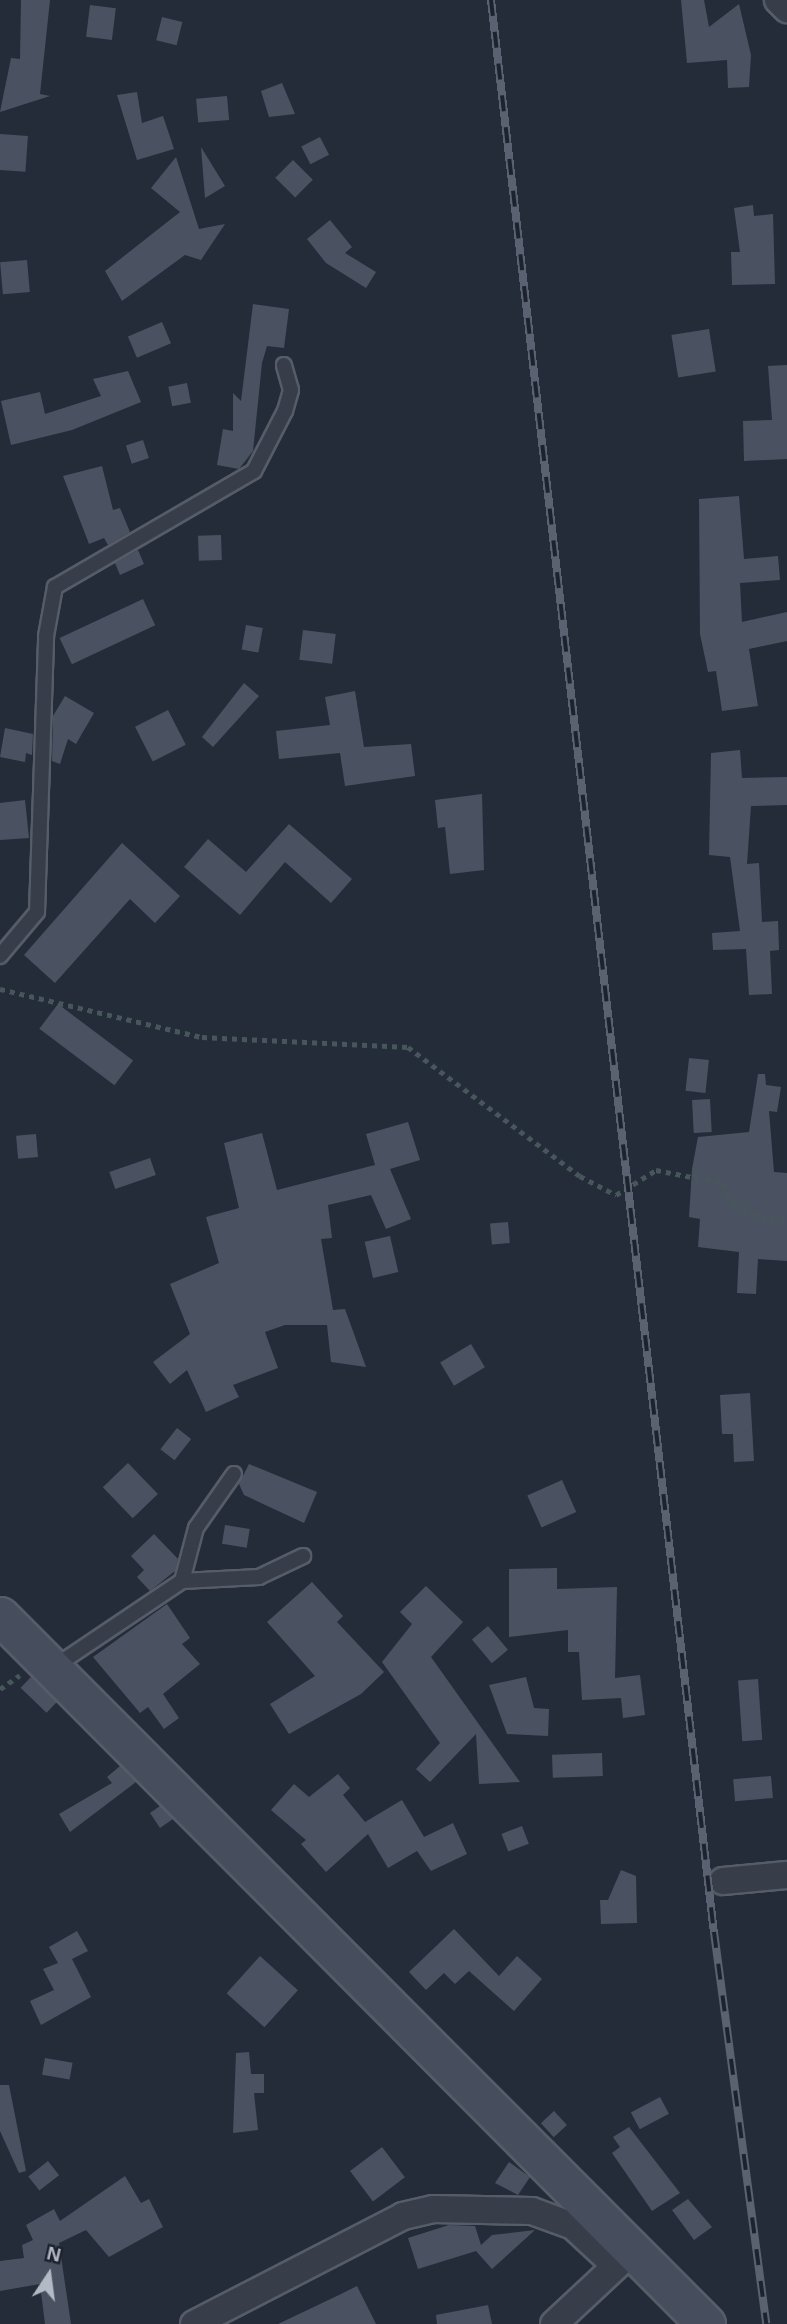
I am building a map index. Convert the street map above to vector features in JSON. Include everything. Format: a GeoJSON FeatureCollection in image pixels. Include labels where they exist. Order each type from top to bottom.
{"type":"FeatureCollection","features":[{"type":"Feature","properties":{"kind":"main road"},"geometry":{"type":"LineString","coordinates":[[0,1616],[54,1667],[626,2257],[706,2324]]}},
{"type":"Feature","properties":{"kind":"street"},"geometry":{"type":"LineString","coordinates":[[778,0],[787,9]]}},
{"type":"Feature","properties":{"kind":"street"},"geometry":{"type":"LineString","coordinates":[[723,1881],[787,1875]]}},
{"type":"Feature","properties":{"kind":"street"},"geometry":{"type":"LineString","coordinates":[[194,2324],[403,2216],[433,2209],[532,2211],[573,2226],[626,2257],[554,2324]]}},
{"type":"Feature","properties":{"kind":"lane"},"geometry":{"type":"LineString","coordinates":[[0,956],[37,912],[46,636],[55,587],[254,471],[285,411],[290,390],[284,365]]}},
{"type":"Feature","properties":{"kind":"lane"},"geometry":{"type":"LineString","coordinates":[[182,1581],[196,1528],[234,1474]]}},
{"type":"Feature","properties":{"kind":"lane"},"geometry":{"type":"LineString","coordinates":[[54,1667],[182,1581],[259,1577],[303,1556]]}},
{"type":"Feature","properties":{"kind":"path"},"geometry":{"type":"LineString","coordinates":[[0,989],[202,1037],[408,1047],[580,1176],[616,1195],[656,1170],[722,1183],[734,1206],[787,1220]]}},
{"type":"Feature","properties":{"kind":"building"},"geometry":{"type":"Polygon","coordinates":[[[21,0],[50,0],[40,94],[50,96],[0,112],[11,58],[20,59],[21,0]]]}},
{"type":"Feature","properties":{"kind":"building"},"geometry":{"type":"Polygon","coordinates":[[[681,0],[704,0],[709,27],[739,4],[751,55],[749,87],[728,88],[727,60],[687,63],[681,0]]]}},
{"type":"Feature","properties":{"kind":"building"},"geometry":{"type":"Polygon","coordinates":[[[90,5],[116,8],[112,40],[86,37],[90,5]]]}},
{"type":"Feature","properties":{"kind":"building"},"geometry":{"type":"Polygon","coordinates":[[[162,17],[182,22],[177,45],[156,40],[162,17]]]}},
{"type":"Feature","properties":{"kind":"building"},"geometry":{"type":"Polygon","coordinates":[[[282,83],[295,114],[269,117],[261,91],[282,83]]]}},
{"type":"Feature","properties":{"kind":"building"},"geometry":{"type":"Polygon","coordinates":[[[137,92],[142,123],[163,116],[174,149],[137,160],[117,95],[137,92]]]}},
{"type":"Feature","properties":{"kind":"building"},"geometry":{"type":"Polygon","coordinates":[[[227,96],[229,120],[198,123],[196,99],[227,96]]]}},
{"type":"Feature","properties":{"kind":"building"},"geometry":{"type":"Polygon","coordinates":[[[0,134],[28,136],[25,172],[0,170],[0,134]]]}},
{"type":"Feature","properties":{"kind":"building"},"geometry":{"type":"Polygon","coordinates":[[[320,137],[329,155],[310,164],[301,147],[320,137]]]}},
{"type":"Feature","properties":{"kind":"building"},"geometry":{"type":"Polygon","coordinates":[[[201,147],[225,186],[205,198],[201,147]]]}},
{"type":"Feature","properties":{"kind":"building"},"geometry":{"type":"Polygon","coordinates":[[[176,157],[199,229],[225,224],[201,260],[185,255],[122,301],[105,271],[180,212],[151,188],[176,157]]]}},
{"type":"Feature","properties":{"kind":"building"},"geometry":{"type":"Polygon","coordinates":[[[293,160],[313,180],[295,197],[275,178],[293,160]]]}},
{"type":"Feature","properties":{"kind":"building"},"geometry":{"type":"Polygon","coordinates":[[[753,205],[754,216],[773,214],[775,284],[732,285],[731,252],[740,252],[734,208],[753,205]]]}},
{"type":"Feature","properties":{"kind":"building"},"geometry":{"type":"Polygon","coordinates":[[[330,220],[352,247],[345,253],[376,272],[366,288],[326,263],[307,239],[330,220]]]}},
{"type":"Feature","properties":{"kind":"building"},"geometry":{"type":"Polygon","coordinates":[[[27,260],[30,292],[3,294],[0,262],[27,260]]]}},
{"type":"Feature","properties":{"kind":"building"},"geometry":{"type":"Polygon","coordinates":[[[253,304],[289,309],[284,348],[267,346],[262,363],[253,451],[239,469],[217,465],[223,429],[233,431],[233,393],[241,401],[253,304]]]}},
{"type":"Feature","properties":{"kind":"building"},"geometry":{"type":"Polygon","coordinates":[[[162,322],[171,343],[137,358],[128,336],[162,322]]]}},
{"type":"Feature","properties":{"kind":"building"},"geometry":{"type":"Polygon","coordinates":[[[709,329],[716,371],[678,377],[671,335],[709,329]]]}},
{"type":"Feature","properties":{"kind":"building"},"geometry":{"type":"Polygon","coordinates":[[[787,365],[787,459],[744,461],[743,421],[772,420],[768,366],[787,365]]]}},
{"type":"Feature","properties":{"kind":"building"},"geometry":{"type":"Polygon","coordinates":[[[128,371],[141,402],[72,430],[11,445],[1,401],[40,392],[45,414],[101,396],[93,379],[128,371]]]}},
{"type":"Feature","properties":{"kind":"building"},"geometry":{"type":"Polygon","coordinates":[[[187,383],[191,403],[172,406],[168,387],[187,383]]]}},
{"type":"Feature","properties":{"kind":"building"},"geometry":{"type":"Polygon","coordinates":[[[143,440],[149,458],[132,464],[126,446],[143,440]]]}},
{"type":"Feature","properties":{"kind":"building"},"geometry":{"type":"Polygon","coordinates":[[[102,466],[113,510],[120,508],[130,532],[108,545],[104,538],[89,544],[63,476],[102,466]]]}},
{"type":"Feature","properties":{"kind":"building"},"geometry":{"type":"Polygon","coordinates":[[[739,496],[744,559],[778,556],[780,580],[740,583],[742,622],[787,612],[787,641],[749,649],[758,706],[722,711],[716,671],[708,672],[700,634],[699,499],[739,496]]]}},
{"type":"Feature","properties":{"kind":"building"},"geometry":{"type":"Polygon","coordinates":[[[221,535],[222,560],[199,561],[198,536],[221,535]]]}},
{"type":"Feature","properties":{"kind":"building"},"geometry":{"type":"Polygon","coordinates":[[[138,550],[144,564],[120,575],[115,563],[138,550]]]}},
{"type":"Feature","properties":{"kind":"building"},"geometry":{"type":"Polygon","coordinates":[[[143,599],[155,625],[72,664],[60,638],[143,599]]]}},
{"type":"Feature","properties":{"kind":"building"},"geometry":{"type":"Polygon","coordinates":[[[246,625],[263,628],[258,653],[242,650],[246,625]]]}},
{"type":"Feature","properties":{"kind":"building"},"geometry":{"type":"Polygon","coordinates":[[[303,630],[336,634],[332,664],[299,660],[303,630]]]}},
{"type":"Feature","properties":{"kind":"building"},"geometry":{"type":"Polygon","coordinates":[[[244,683],[259,696],[213,747],[202,737],[244,683]]]}},
{"type":"Feature","properties":{"kind":"building"},"geometry":{"type":"Polygon","coordinates":[[[355,691],[364,747],[411,744],[415,776],[345,786],[340,753],[279,759],[276,731],[330,725],[325,697],[355,691]]]}},
{"type":"Feature","properties":{"kind":"building"},"geometry":{"type":"Polygon","coordinates":[[[65,696],[94,713],[76,744],[68,739],[60,764],[52,761],[53,716],[65,696]]]}},
{"type":"Feature","properties":{"kind":"building"},"geometry":{"type":"Polygon","coordinates":[[[168,710],[186,745],[153,762],[135,727],[168,710]]]}},
{"type":"Feature","properties":{"kind":"building"},"geometry":{"type":"Polygon","coordinates":[[[5,728],[33,734],[32,755],[26,753],[25,762],[0,757],[5,728]]]}},
{"type":"Feature","properties":{"kind":"building"},"geometry":{"type":"Polygon","coordinates":[[[740,750],[742,778],[787,777],[787,805],[751,806],[747,864],[759,863],[762,922],[778,921],[779,950],[770,951],[772,994],[749,995],[746,949],[713,950],[712,933],[740,931],[730,857],[709,855],[711,753],[740,750]]]}},
{"type":"Feature","properties":{"kind":"building"},"geometry":{"type":"Polygon","coordinates":[[[482,794],[484,870],[450,874],[445,827],[438,828],[435,800],[482,794]]]}},
{"type":"Feature","properties":{"kind":"building"},"geometry":{"type":"Polygon","coordinates":[[[25,800],[29,838],[0,840],[0,803],[25,800]]]}},
{"type":"Feature","properties":{"kind":"building"},"geometry":{"type":"Polygon","coordinates":[[[289,824],[352,879],[331,903],[285,862],[240,915],[184,867],[208,839],[246,872],[289,824]]]}},
{"type":"Feature","properties":{"kind":"building"},"geometry":{"type":"Polygon","coordinates":[[[122,843],[180,896],[155,923],[130,899],[55,983],[24,955],[122,843]]]}},
{"type":"Feature","properties":{"kind":"building"},"geometry":{"type":"Polygon","coordinates":[[[58,1004],[133,1061],[114,1085],[39,1029],[58,1004]]]}},
{"type":"Feature","properties":{"kind":"building"},"geometry":{"type":"Polygon","coordinates":[[[689,1058],[709,1060],[705,1093],[686,1091],[689,1058]]]}},
{"type":"Feature","properties":{"kind":"building"},"geometry":{"type":"Polygon","coordinates":[[[758,1074],[765,1074],[766,1085],[781,1087],[777,1112],[769,1111],[774,1172],[787,1173],[787,1261],[758,1259],[756,1294],[737,1293],[739,1252],[698,1247],[700,1219],[689,1217],[692,1169],[698,1137],[749,1132],[758,1074]]]}},
{"type":"Feature","properties":{"kind":"building"},"geometry":{"type":"Polygon","coordinates":[[[710,1099],[712,1132],[694,1133],[692,1100],[710,1099]]]}},
{"type":"Feature","properties":{"kind":"building"},"geometry":{"type":"Polygon","coordinates":[[[408,1122],[420,1160],[390,1169],[411,1219],[386,1229],[371,1195],[328,1205],[332,1238],[321,1239],[333,1310],[345,1309],[366,1367],[331,1362],[327,1325],[285,1325],[265,1332],[278,1368],[233,1385],[239,1397],[206,1412],[187,1370],[170,1384],[153,1362],[190,1334],[170,1284],[219,1263],[206,1217],[239,1208],[224,1143],[262,1133],[277,1190],[375,1165],[366,1134],[408,1122]]]}},
{"type":"Feature","properties":{"kind":"building"},"geometry":{"type":"Polygon","coordinates":[[[36,1134],[38,1157],[18,1159],[16,1136],[36,1134]]]}},
{"type":"Feature","properties":{"kind":"building"},"geometry":{"type":"Polygon","coordinates":[[[150,1158],[156,1175],[115,1189],[109,1172],[150,1158]]]}},
{"type":"Feature","properties":{"kind":"building"},"geometry":{"type":"Polygon","coordinates":[[[508,1222],[510,1243],[492,1244],[490,1224],[508,1222]]]}},
{"type":"Feature","properties":{"kind":"building"},"geometry":{"type":"Polygon","coordinates":[[[390,1236],[398,1272],[373,1278],[365,1242],[390,1236]]]}},
{"type":"Feature","properties":{"kind":"building"},"geometry":{"type":"Polygon","coordinates":[[[471,1344],[485,1367],[454,1386],[440,1363],[471,1344]]]}},
{"type":"Feature","properties":{"kind":"building"},"geometry":{"type":"Polygon","coordinates":[[[750,1393],[754,1461],[734,1462],[733,1434],[722,1434],[720,1395],[750,1393]]]}},
{"type":"Feature","properties":{"kind":"building"},"geometry":{"type":"Polygon","coordinates":[[[177,1428],[191,1439],[175,1460],[160,1449],[177,1428]]]}},
{"type":"Feature","properties":{"kind":"building"},"geometry":{"type":"Polygon","coordinates":[[[128,1463],[158,1494],[133,1518],[103,1487],[128,1463]]]}},
{"type":"Feature","properties":{"kind":"building"},"geometry":{"type":"Polygon","coordinates":[[[249,1464],[317,1492],[304,1523],[244,1495],[239,1484],[249,1464]]]}},
{"type":"Feature","properties":{"kind":"building"},"geometry":{"type":"Polygon","coordinates":[[[562,1480],[576,1512],[542,1527],[527,1495],[562,1480]]]}},
{"type":"Feature","properties":{"kind":"building"},"geometry":{"type":"Polygon","coordinates":[[[225,1525],[250,1529],[247,1548],[222,1544],[225,1525]]]}},
{"type":"Feature","properties":{"kind":"building"},"geometry":{"type":"Polygon","coordinates":[[[154,1534],[178,1559],[175,1571],[150,1591],[137,1577],[144,1570],[131,1556],[154,1534]]]}},
{"type":"Feature","properties":{"kind":"building"},"geometry":{"type":"Polygon","coordinates":[[[557,1568],[557,1589],[617,1587],[615,1678],[640,1675],[645,1715],[623,1718],[621,1698],[582,1700],[579,1652],[568,1652],[568,1630],[509,1637],[509,1569],[557,1568]]]}},
{"type":"Feature","properties":{"kind":"building"},"geometry":{"type":"Polygon","coordinates":[[[312,1582],[343,1616],[337,1622],[384,1672],[361,1694],[289,1734],[270,1704],[315,1676],[267,1622],[312,1582]]]}},
{"type":"Feature","properties":{"kind":"building"},"geometry":{"type":"Polygon","coordinates":[[[426,1586],[463,1622],[431,1657],[520,1782],[479,1784],[476,1734],[430,1782],[416,1769],[440,1743],[382,1662],[412,1624],[400,1612],[426,1586]]]}},
{"type":"Feature","properties":{"kind":"building"},"geometry":{"type":"Polygon","coordinates":[[[167,1604],[190,1638],[182,1644],[200,1664],[163,1694],[179,1718],[164,1729],[148,1707],[140,1713],[93,1657],[167,1604]]]}},
{"type":"Feature","properties":{"kind":"building"},"geometry":{"type":"Polygon","coordinates":[[[488,1626],[508,1650],[492,1663],[472,1639],[488,1626]]]}},
{"type":"Feature","properties":{"kind":"building"},"geometry":{"type":"Polygon","coordinates":[[[31,1677],[57,1702],[46,1713],[21,1688],[31,1677]]]}},
{"type":"Feature","properties":{"kind":"building"},"geometry":{"type":"Polygon","coordinates":[[[526,1677],[534,1708],[549,1709],[548,1736],[507,1734],[489,1685],[526,1677]]]}},
{"type":"Feature","properties":{"kind":"building"},"geometry":{"type":"Polygon","coordinates":[[[758,1679],[762,1740],[742,1741],[738,1680],[758,1679]]]}},
{"type":"Feature","properties":{"kind":"building"},"geometry":{"type":"Polygon","coordinates":[[[602,1753],[603,1776],[553,1778],[552,1755],[602,1753]]]}},
{"type":"Feature","properties":{"kind":"building"},"geometry":{"type":"Polygon","coordinates":[[[120,1766],[136,1782],[70,1832],[59,1814],[112,1783],[107,1777],[120,1766]]]}},
{"type":"Feature","properties":{"kind":"building"},"geometry":{"type":"Polygon","coordinates":[[[338,1774],[350,1788],[343,1795],[365,1822],[402,1800],[424,1837],[453,1823],[467,1854],[431,1871],[417,1851],[388,1868],[368,1834],[326,1872],[301,1844],[306,1840],[271,1810],[294,1784],[309,1797],[338,1774]]]}},
{"type":"Feature","properties":{"kind":"building"},"geometry":{"type":"Polygon","coordinates":[[[771,1776],[773,1798],[735,1801],[733,1779],[771,1776]]]}},
{"type":"Feature","properties":{"kind":"building"},"geometry":{"type":"Polygon","coordinates":[[[160,1806],[173,1819],[160,1828],[150,1813],[160,1806]]]}},
{"type":"Feature","properties":{"kind":"building"},"geometry":{"type":"Polygon","coordinates":[[[522,1826],[529,1844],[508,1852],[501,1834],[522,1826]]]}},
{"type":"Feature","properties":{"kind":"building"},"geometry":{"type":"Polygon","coordinates":[[[621,1870],[636,1876],[637,1923],[601,1924],[600,1900],[608,1900],[621,1870]]]}},
{"type":"Feature","properties":{"kind":"building"},"geometry":{"type":"Polygon","coordinates":[[[454,1929],[499,1976],[517,1956],[542,1979],[514,2011],[469,1971],[455,1984],[444,1973],[426,1990],[409,1972],[454,1929]]]}},
{"type":"Feature","properties":{"kind":"building"},"geometry":{"type":"Polygon","coordinates":[[[77,1931],[88,1951],[72,1959],[91,1997],[41,2025],[30,2001],[54,1990],[43,1969],[58,1963],[49,1947],[77,1931]]]}},
{"type":"Feature","properties":{"kind":"building"},"geometry":{"type":"Polygon","coordinates":[[[260,1956],[298,1990],[264,2027],[227,1993],[260,1956]]]}},
{"type":"Feature","properties":{"kind":"building"},"geometry":{"type":"Polygon","coordinates":[[[249,2052],[251,2074],[264,2074],[264,2093],[254,2093],[258,2130],[233,2133],[236,2053],[249,2052]]]}},
{"type":"Feature","properties":{"kind":"building"},"geometry":{"type":"Polygon","coordinates":[[[45,2058],[73,2063],[70,2080],[42,2075],[45,2058]]]}},
{"type":"Feature","properties":{"kind":"building"},"geometry":{"type":"Polygon","coordinates":[[[0,2085],[9,2085],[26,2171],[19,2173],[0,2131],[0,2085]]]}},
{"type":"Feature","properties":{"kind":"building"},"geometry":{"type":"Polygon","coordinates":[[[660,2097],[669,2114],[640,2129],[631,2112],[660,2097]]]}},
{"type":"Feature","properties":{"kind":"building"},"geometry":{"type":"Polygon","coordinates":[[[554,2111],[567,2125],[554,2137],[541,2123],[554,2111]]]}},
{"type":"Feature","properties":{"kind":"building"},"geometry":{"type":"Polygon","coordinates":[[[629,2127],[680,2193],[652,2211],[612,2153],[620,2147],[613,2137],[629,2127]]]}},
{"type":"Feature","properties":{"kind":"building"},"geometry":{"type":"Polygon","coordinates":[[[382,2147],[405,2177],[373,2201],[350,2171],[382,2147]]]}},
{"type":"Feature","properties":{"kind":"building"},"geometry":{"type":"Polygon","coordinates":[[[48,2161],[59,2175],[39,2191],[28,2176],[48,2161]]]}},
{"type":"Feature","properties":{"kind":"building"},"geometry":{"type":"Polygon","coordinates":[[[509,2162],[530,2177],[518,2195],[495,2183],[509,2162]]]}},
{"type":"Feature","properties":{"kind":"building"},"geometry":{"type":"Polygon","coordinates":[[[125,2176],[141,2203],[149,2199],[163,2227],[109,2257],[86,2230],[59,2243],[71,2324],[45,2324],[40,2284],[0,2291],[0,2261],[24,2258],[22,2245],[33,2240],[26,2225],[54,2209],[60,2221],[125,2176]]]}},
{"type":"Feature","properties":{"kind":"building"},"geometry":{"type":"Polygon","coordinates":[[[688,2199],[712,2227],[694,2240],[672,2210],[688,2199]]]}},
{"type":"Feature","properties":{"kind":"building"},"geometry":{"type":"Polygon","coordinates":[[[449,2225],[475,2226],[481,2245],[492,2235],[535,2230],[492,2269],[476,2251],[418,2269],[408,2238],[449,2225]]]}},
{"type":"Feature","properties":{"kind":"building"},"geometry":{"type":"Polygon","coordinates":[[[357,2286],[376,2324],[278,2324],[339,2295],[357,2286]]]}},
{"type":"Feature","properties":{"kind":"building"},"geometry":{"type":"Polygon","coordinates":[[[488,2305],[492,2324],[437,2324],[436,2315],[488,2305]]]}},
{"type":"Feature","properties":{"kind":"railway"},"geometry":{"type":"LineString","coordinates":[[491,0],[714,1932],[766,2324]]}}]}
